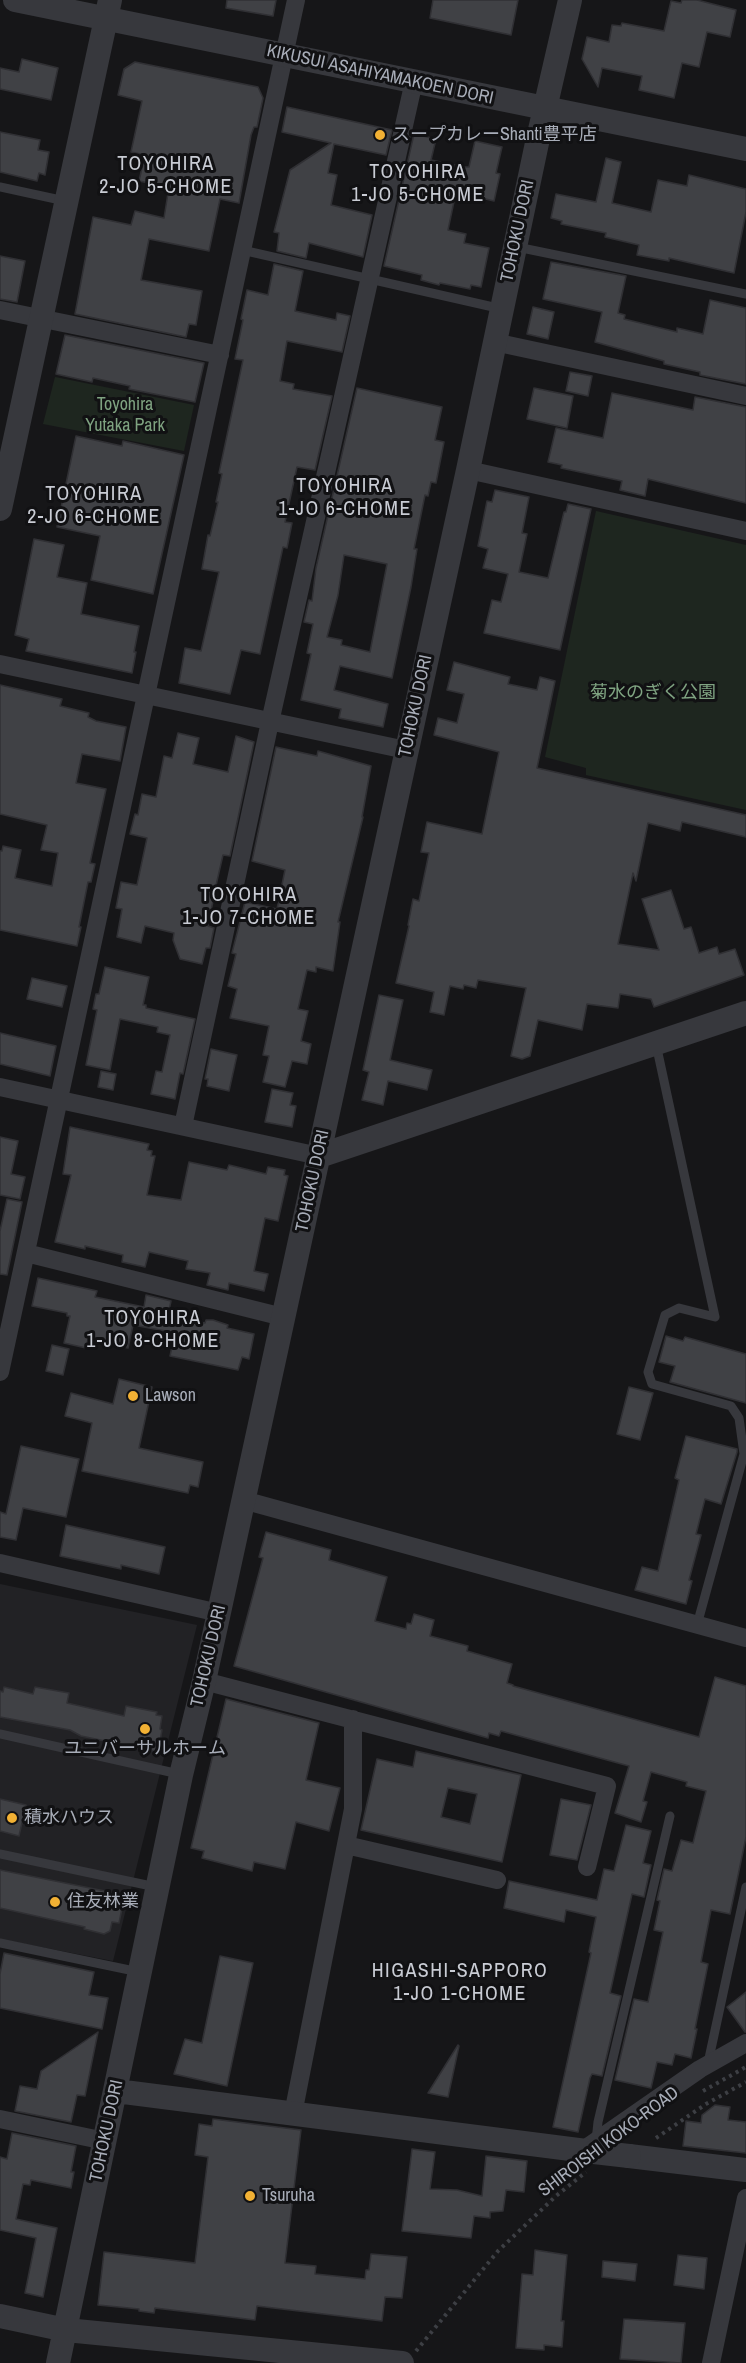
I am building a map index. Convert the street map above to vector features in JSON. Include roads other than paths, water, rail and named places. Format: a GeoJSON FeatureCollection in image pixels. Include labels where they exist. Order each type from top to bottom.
{"type":"FeatureCollection","features":[{"type":"Feature","properties":{"kind":"street","name":"KIKUSUI ASAHIYAMAKOEN DORI"},"geometry":{"type":"LineString","coordinates":[[15,0],[108,9],[285,55],[746,149]]}},
{"type":"Feature","properties":{"kind":"street"},"geometry":{"type":"LineString","coordinates":[[0,1372],[296,0]]}},
{"type":"Feature","properties":{"kind":"street","name":"TOHOKU DORI"},"geometry":{"type":"LineString","coordinates":[[58,2363],[181,1775],[219,1613],[468,470],[544,109],[570,0]]}},
{"type":"Feature","properties":{"kind":"street"},"geometry":{"type":"LineString","coordinates":[[0,509],[108,9]]}},
{"type":"Feature","properties":{"kind":"street"},"geometry":{"type":"LineString","coordinates":[[183,1126],[270,722],[414,81]]}},
{"type":"Feature","properties":{"kind":"street"},"geometry":{"type":"LineString","coordinates":[[0,310],[220,356]]}},
{"type":"Feature","properties":{"kind":"street"},"geometry":{"type":"LineString","coordinates":[[494,342],[746,396]]}},
{"type":"Feature","properties":{"kind":"street"},"geometry":{"type":"LineString","coordinates":[[468,470],[746,531]]}},
{"type":"Feature","properties":{"kind":"street"},"geometry":{"type":"LineString","coordinates":[[0,664],[406,750]]}},
{"type":"Feature","properties":{"kind":"street"},"geometry":{"type":"LineString","coordinates":[[0,1087],[319,1156],[746,1013]]}},
{"type":"Feature","properties":{"kind":"street"},"geometry":{"type":"LineString","coordinates":[[26,1253],[283,1317]]}},
{"type":"Feature","properties":{"kind":"street"},"geometry":{"type":"LineString","coordinates":[[243,1500],[746,1638]]}},
{"type":"Feature","properties":{"kind":"street"},"geometry":{"type":"LineString","coordinates":[[0,1563],[219,1613]]}},
{"type":"Feature","properties":{"kind":"street"},"geometry":{"type":"LineString","coordinates":[[204,1681],[607,1786],[587,1867]]}},
{"type":"Feature","properties":{"kind":"street"},"geometry":{"type":"LineString","coordinates":[[293,2114],[353,1809],[353,1719]]}},
{"type":"Feature","properties":{"kind":"street"},"geometry":{"type":"LineString","coordinates":[[346,1845],[497,1880]]}},
{"type":"Feature","properties":{"kind":"street"},"geometry":{"type":"LineString","coordinates":[[592,2152],[708,2065],[746,2043]]}},
{"type":"Feature","properties":{"kind":"street"},"geometry":{"type":"LineString","coordinates":[[116,2091],[746,2170]]}},
{"type":"Feature","properties":{"kind":"street"},"geometry":{"type":"LineString","coordinates":[[0,2119],[105,2142]]}},
{"type":"Feature","properties":{"kind":"street"},"geometry":{"type":"LineString","coordinates":[[711,2363],[746,2198]]}},
{"type":"Feature","properties":{"kind":"street"},"geometry":{"type":"LineString","coordinates":[[0,2316],[66,2330],[399,2360]]}},
{"type":"Feature","properties":{"kind":"lane"},"geometry":{"type":"LineString","coordinates":[[0,188],[67,201]]}},
{"type":"Feature","properties":{"kind":"lane"},"geometry":{"type":"LineString","coordinates":[[515,246],[746,294]]}},
{"type":"Feature","properties":{"kind":"lane"},"geometry":{"type":"LineString","coordinates":[[242,250],[502,309]]}},
{"type":"Feature","properties":{"kind":"lane"},"geometry":{"type":"LineString","coordinates":[[656,1044],[715,1317],[679,1308],[665,1315],[648,1372],[652,1384],[731,1406],[738,1418],[744,1454],[697,1624]]}},
{"type":"Feature","properties":{"kind":"lane"},"geometry":{"type":"LineString","coordinates":[[0,1734],[181,1775]]}},
{"type":"Feature","properties":{"kind":"lane"},"geometry":{"type":"LineString","coordinates":[[592,2152],[670,1816]]}},
{"type":"Feature","properties":{"kind":"lane"},"geometry":{"type":"LineString","coordinates":[[0,1854],[158,1887]]}},
{"type":"Feature","properties":{"kind":"lane"},"geometry":{"type":"LineString","coordinates":[[708,2065],[746,1887]]}},
{"type":"Feature","properties":{"kind":"lane"},"geometry":{"type":"LineString","coordinates":[[0,1943],[140,1972]]}},
{"type":"Feature","properties":{"kind":"place","name":"スープカレーShanti豊平店"},"geometry":{"type":"Point","coordinates":[380,135]}},
{"type":"Feature","properties":{"kind":"place","name":"Lawson"},"geometry":{"type":"Point","coordinates":[133,1396]}},
{"type":"Feature","properties":{"kind":"place","name":"ユニバーサルホーム"},"geometry":{"type":"Point","coordinates":[145,1729]}},
{"type":"Feature","properties":{"kind":"place","name":"積水ハウス"},"geometry":{"type":"Point","coordinates":[12,1818]}},
{"type":"Feature","properties":{"kind":"place","name":"住友林業"},"geometry":{"type":"Point","coordinates":[55,1902]}},
{"type":"Feature","properties":{"kind":"place","name":"Tsuruha"},"geometry":{"type":"Point","coordinates":[250,2196]}},
{"type":"Feature","properties":{"kind":"district","name":"TOYOHIRA 2-JO 5-CHOME"},"geometry":{"type":"Point","coordinates":[166,176]}},
{"type":"Feature","properties":{"kind":"district","name":"TOYOHIRA 1-JO 5-CHOME"},"geometry":{"type":"Point","coordinates":[418,184]}},
{"type":"Feature","properties":{"kind":"district","name":"TOYOHIRA 1-JO 6-CHOME"},"geometry":{"type":"Point","coordinates":[345,498]}},
{"type":"Feature","properties":{"kind":"district","name":"TOYOHIRA 2-JO 6-CHOME"},"geometry":{"type":"Point","coordinates":[94,506]}},
{"type":"Feature","properties":{"kind":"district","name":"TOYOHIRA 1-JO 7-CHOME"},"geometry":{"type":"Point","coordinates":[249,908]}},
{"type":"Feature","properties":{"kind":"district","name":"TOYOHIRA 1-JO 8-CHOME"},"geometry":{"type":"Point","coordinates":[153,1330]}},
{"type":"Feature","properties":{"kind":"district","name":"HIGASHI-SAPPORO 1-JO 1-CHOME"},"geometry":{"type":"Point","coordinates":[460,1984]}},
{"type":"Feature","properties":{"kind":"park label","name":"Toyohira Yutaka Park"},"geometry":{"type":"Point","coordinates":[125,415]}},
{"type":"Feature","properties":{"kind":"park label","name":"菊水のぎく公園"},"geometry":{"type":"Point","coordinates":[653,693]}}]}
